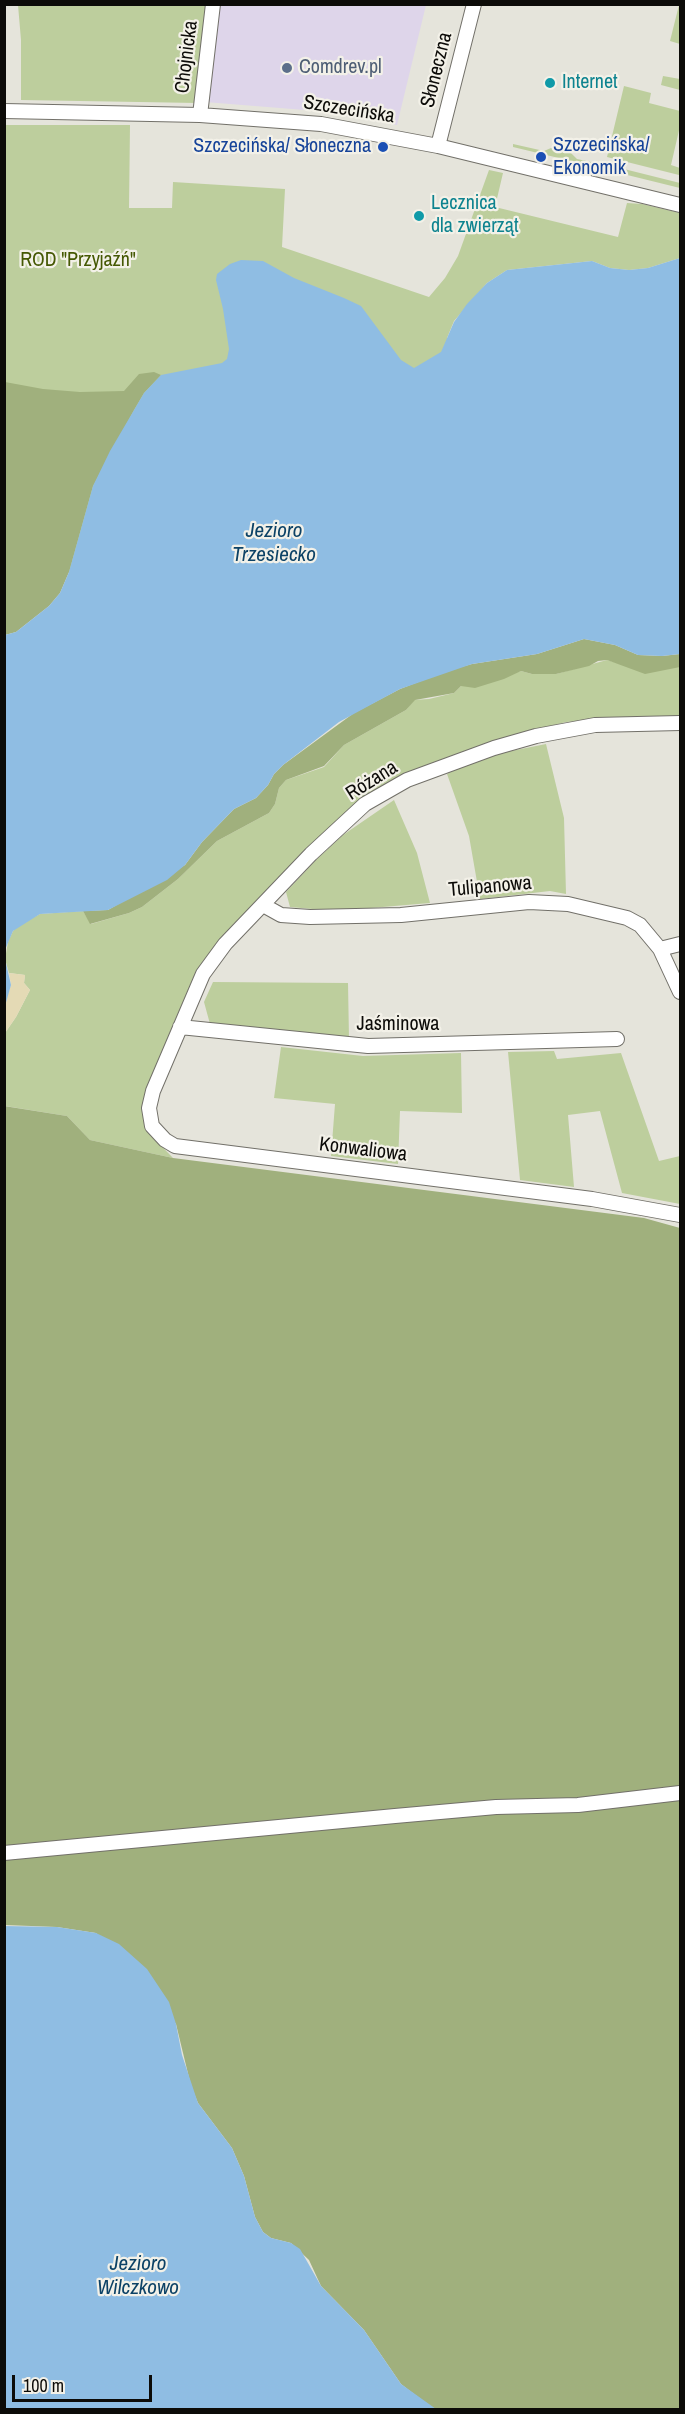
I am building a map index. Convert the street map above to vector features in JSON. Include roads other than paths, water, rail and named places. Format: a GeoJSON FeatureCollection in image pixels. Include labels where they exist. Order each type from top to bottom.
{"type":"FeatureCollection","features":[{"type":"Feature","properties":{"kind":"street","name":"Chojnicka"},"geometry":{"type":"LineString","coordinates":[[200,115],[213,4]]}},
{"type":"Feature","properties":{"kind":"street","name":"Słoneczna"},"geometry":{"type":"LineString","coordinates":[[438,146],[474,4]]}},
{"type":"Feature","properties":{"kind":"street","name":"Szczecińska"},"geometry":{"type":"LineString","coordinates":[[4,111],[200,115],[300,122],[351,129],[438,146],[681,205]]}},
{"type":"Feature","properties":{"kind":"street","name":"Różana"},"geometry":{"type":"LineString","coordinates":[[180,1027],[202,974],[225,944],[311,854],[365,804],[407,780],[494,748],[568,729],[628,724],[681,723]]}},
{"type":"Feature","properties":{"kind":"street","name":"Tulipanowa"},"geometry":{"type":"LineString","coordinates":[[263,905],[281,915],[310,917],[401,915],[550,902],[568,904],[627,918],[640,925],[660,949],[681,992]]}},
{"type":"Feature","properties":{"kind":"street"},"geometry":{"type":"LineString","coordinates":[[660,949],[681,944]]}},
{"type":"Feature","properties":{"kind":"street","name":"Jaśminowa"},"geometry":{"type":"LineString","coordinates":[[180,1027],[368,1046],[616,1039]]}},
{"type":"Feature","properties":{"kind":"street","name":"Konwaliowa"},"geometry":{"type":"LineString","coordinates":[[180,1027],[153,1091],[149,1108],[152,1126],[165,1140],[175,1146],[592,1199],[681,1215]]}},
{"type":"Feature","properties":{"kind":"street"},"geometry":{"type":"LineString","coordinates":[[4,1853],[496,1807],[578,1805],[681,1793]]}},
{"type":"Feature","properties":{"kind":"water","name":"Jezioro Trzesiecko"},"geometry":{"type":"Polygon","coordinates":[[[680,258],[680,654],[638,655],[615,645],[584,639],[537,654],[472,664],[400,689],[339,722],[283,765],[256,798],[234,809],[202,842],[185,865],[167,880],[108,910],[40,914],[13,931],[5,950],[5,635],[16,632],[49,606],[60,593],[69,572],[93,486],[110,451],[144,393],[161,375],[222,363],[227,359],[229,349],[216,280],[217,274],[230,264],[241,260],[263,261],[294,278],[361,306],[401,360],[414,368],[441,352],[454,322],[467,304],[487,283],[507,270],[592,261],[610,268],[629,270],[648,268],[680,258]]]}},
{"type":"Feature","properties":{"kind":"water"},"geometry":{"type":"Polygon","coordinates":[[[5,959],[11,985],[4,1006],[5,959]]]}},
{"type":"Feature","properties":{"kind":"water","name":"Jezioro Wilczkowo"},"geometry":{"type":"Polygon","coordinates":[[[4,1926],[57,1927],[96,1933],[119,1944],[147,1969],[169,2002],[182,2055],[198,2103],[232,2148],[244,2176],[255,2217],[263,2232],[271,2238],[291,2243],[300,2249],[321,2286],[364,2330],[401,2384],[436,2409],[5,2409],[4,1926]]]}},
{"type":"Feature","properties":{"kind":"place","name":"Comdrev.pl"},"geometry":{"type":"Point","coordinates":[287,68]}},
{"type":"Feature","properties":{"kind":"place","name":"Internet"},"geometry":{"type":"Point","coordinates":[550,83]}},
{"type":"Feature","properties":{"kind":"place","name":"Szczecińska/ Słoneczna"},"geometry":{"type":"Point","coordinates":[383,147]}},
{"type":"Feature","properties":{"kind":"place","name":"Szczecińska/ Ekonomik"},"geometry":{"type":"Point","coordinates":[541,157]}},
{"type":"Feature","properties":{"kind":"place","name":"Lecznica dla zwierząt"},"geometry":{"type":"Point","coordinates":[419,216]}},
{"type":"Feature","properties":{"kind":"park label","name":"ROD \"Przyjaźń\""},"geometry":{"type":"Point","coordinates":[78,261]}}]}
